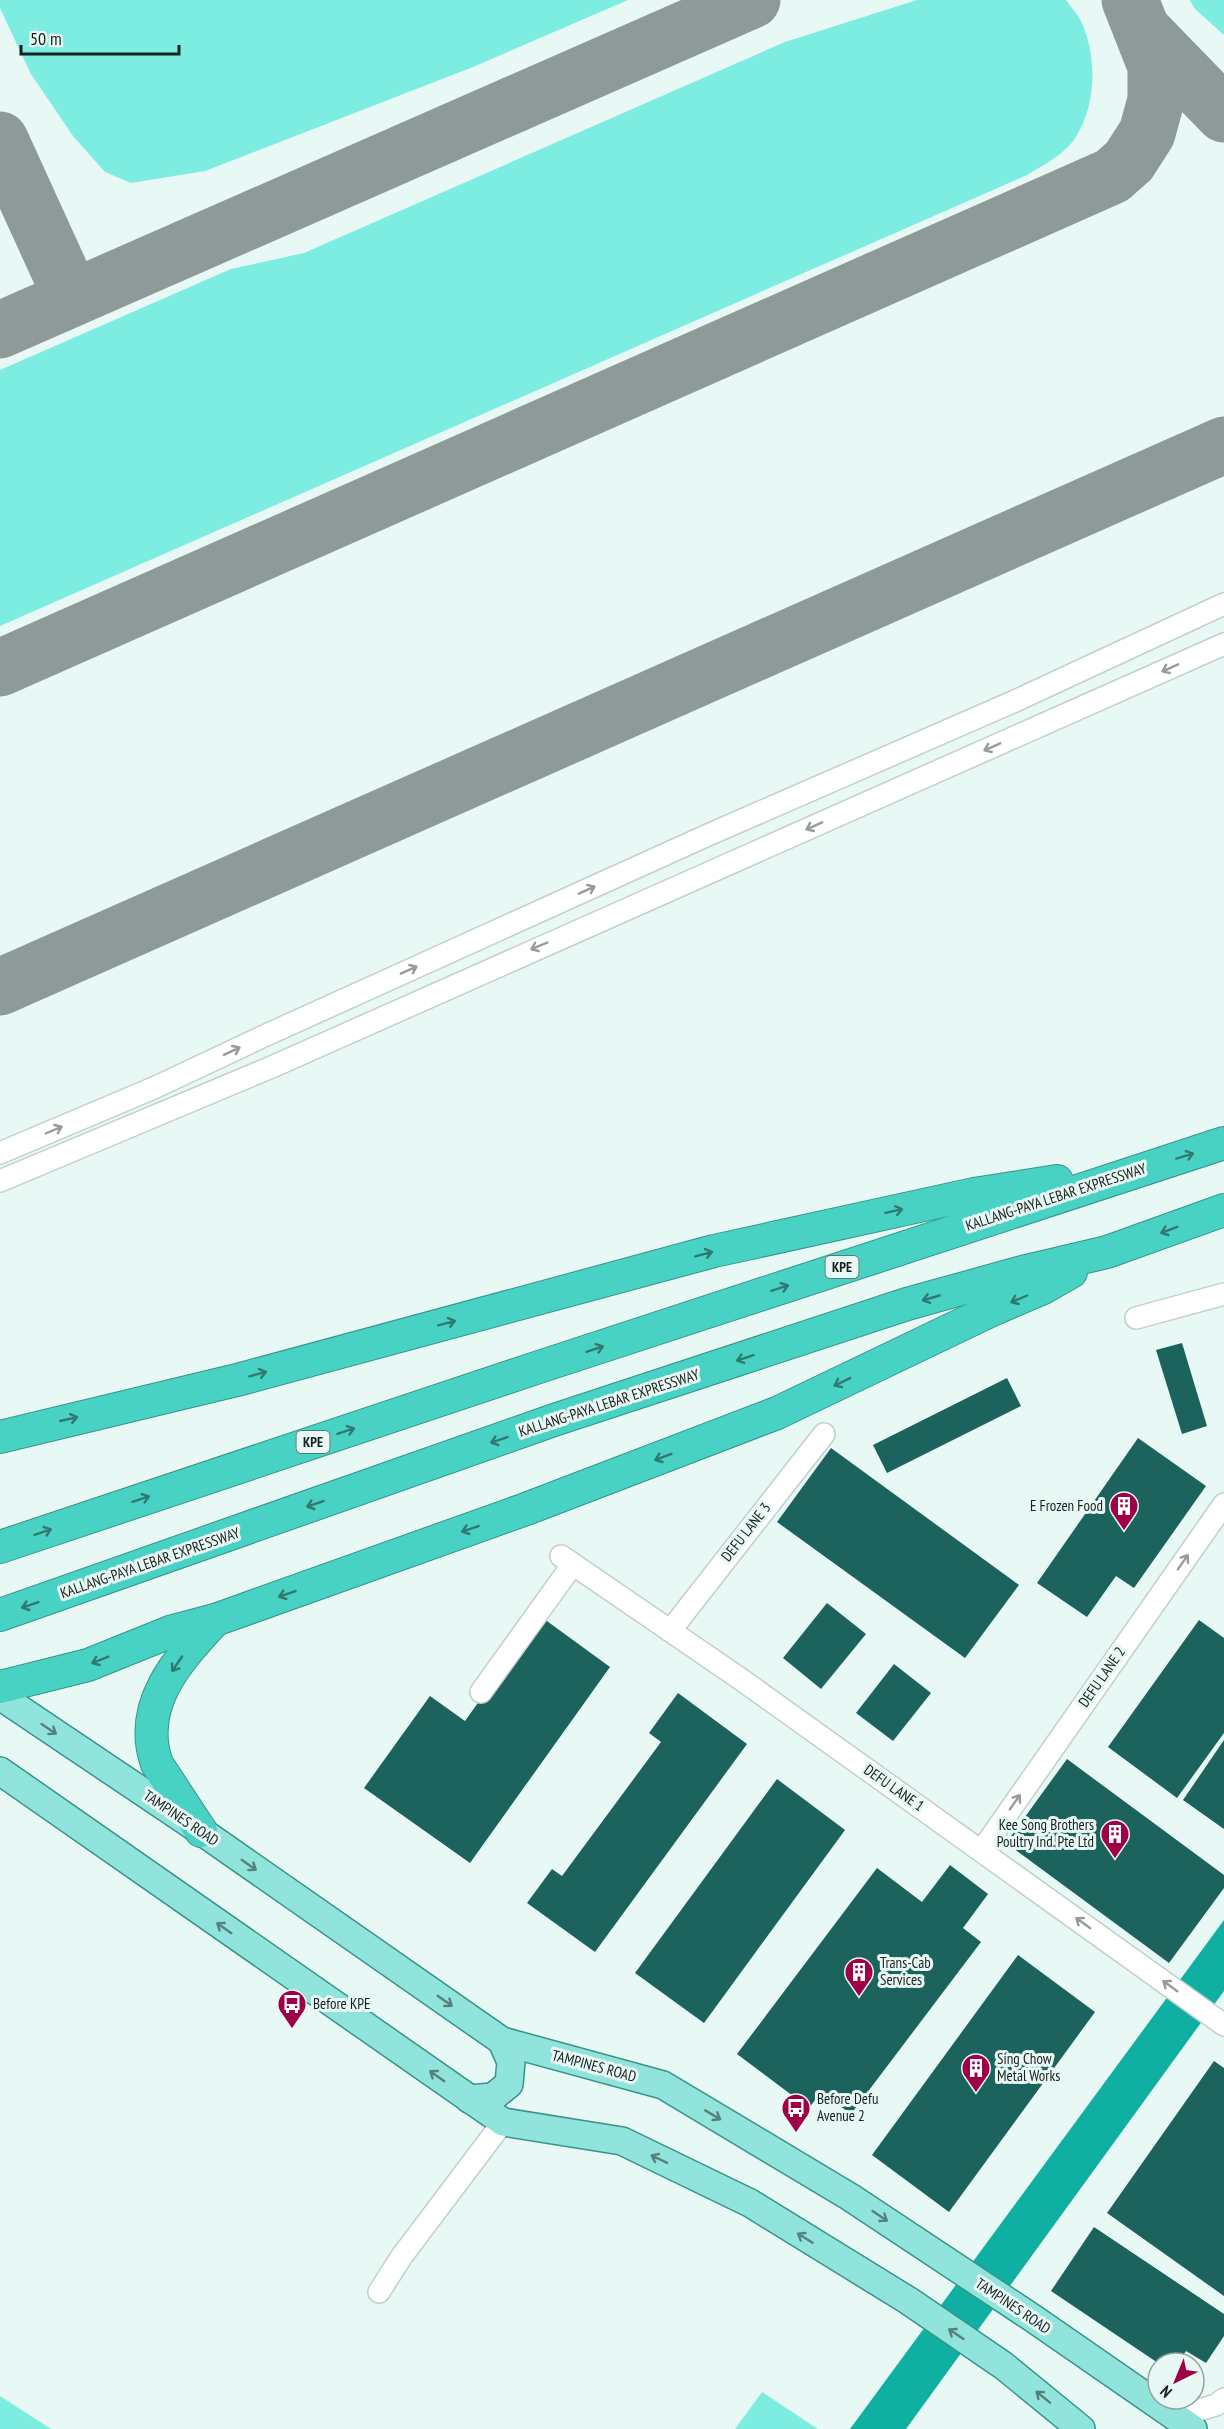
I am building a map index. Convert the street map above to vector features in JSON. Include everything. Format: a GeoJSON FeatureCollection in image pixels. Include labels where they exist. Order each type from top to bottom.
{"type":"FeatureCollection","features":[{"type":"Feature","properties":{"kind":"highway","name":"KALLANG-PAYA LEBAR EXPRESSWAY"},"geometry":{"type":"LineString","coordinates":[[0,1547],[539,1367],[1224,1143]]}},
{"type":"Feature","properties":{"kind":"highway"},"geometry":{"type":"LineString","coordinates":[[4,1437],[241,1378],[714,1251],[974,1194],[1145,1168]]}},
{"type":"Feature","properties":{"kind":"highway","name":"KALLANG-PAYA LEBAR EXPRESSWAY"},"geometry":{"type":"LineString","coordinates":[[0,1615],[554,1420],[907,1304],[1026,1271],[1107,1252],[1224,1210]]}},
{"type":"Feature","properties":{"kind":"highway"},"geometry":{"type":"LineString","coordinates":[[0,1687],[88,1665],[170,1632],[215,1620],[526,1509],[777,1413],[994,1309],[1043,1288],[1107,1252]]}},
{"type":"Feature","properties":{"kind":"highway"},"geometry":{"type":"LineString","coordinates":[[201,1831],[157,1764],[153,1754],[150,1726],[159,1691],[180,1657],[215,1620]]}},
{"type":"Feature","properties":{"kind":"main road","name":"TAMPINES ROAD"},"geometry":{"type":"LineString","coordinates":[[0,1696],[201,1831],[502,2041],[663,2085],[850,2197],[1034,2319],[1184,2423]]}},
{"type":"Feature","properties":{"kind":"main road"},"geometry":{"type":"LineString","coordinates":[[0,1771],[503,2122],[622,2141],[750,2203],[909,2301],[1004,2366],[1081,2429]]}},
{"type":"Feature","properties":{"kind":"main road"},"geometry":{"type":"LineString","coordinates":[[0,1792],[65,1816]]}},
{"type":"Feature","properties":{"kind":"main road"},"geometry":{"type":"LineString","coordinates":[[469,2099],[493,2097],[508,2084],[512,2062],[502,2041]]}},
{"type":"Feature","properties":{"kind":"street"},"geometry":{"type":"LineString","coordinates":[[0,1153],[156,1087],[708,835],[1015,701],[1224,604]]}},
{"type":"Feature","properties":{"kind":"street"},"geometry":{"type":"LineString","coordinates":[[0,1181],[274,1066],[516,956],[1224,644]]}},
{"type":"Feature","properties":{"kind":"street"},"geometry":{"type":"LineString","coordinates":[[708,835],[720,868]]}},
{"type":"Feature","properties":{"kind":"street"},"geometry":{"type":"LineString","coordinates":[[264,1036],[274,1066]]}},
{"type":"Feature","properties":{"kind":"street"},"geometry":{"type":"LineString","coordinates":[[1136,1318],[1224,1294]]}},
{"type":"Feature","properties":{"kind":"street","name":"DEFU LANE 3"},"geometry":{"type":"LineString","coordinates":[[670,1631],[824,1434]]}},
{"type":"Feature","properties":{"kind":"street","name":"DEFU LANE 2"},"geometry":{"type":"LineString","coordinates":[[982,1850],[1224,1504]]}},
{"type":"Feature","properties":{"kind":"street","name":"DEFU LANE 1"},"geometry":{"type":"LineString","coordinates":[[481,1692],[567,1560],[982,1850],[1217,2020]]}},
{"type":"Feature","properties":{"kind":"street"},"geometry":{"type":"LineString","coordinates":[[379,2292],[402,2256],[503,2122]]}},
{"type":"Feature","properties":{"kind":"street"},"geometry":{"type":"LineString","coordinates":[[1184,2423],[1224,2399]]}},
{"type":"Feature","properties":{"kind":"shaded area"},"geometry":{"type":"Polygon","coordinates":[[[0,0],[628,0],[473,67],[205,171],[131,183],[105,172],[73,136],[31,74],[0,8],[0,0]]]}},
{"type":"Feature","properties":{"kind":"shaded area"},"geometry":{"type":"Polygon","coordinates":[[[917,0],[1066,0],[1080,19],[1086,33],[1092,62],[1091,93],[1084,122],[1068,147],[1027,175],[0,626],[0,370],[231,269],[304,253],[785,42],[917,0]]]}},
{"type":"Feature","properties":{"kind":"shaded area"},"geometry":{"type":"Polygon","coordinates":[[[1190,0],[1224,0],[1224,35],[1194,8],[1190,0]]]}},
{"type":"Feature","properties":{"kind":"shaded area"},"geometry":{"type":"Polygon","coordinates":[[[1224,1920],[1224,1991],[906,2429],[850,2429],[1224,1920]]]}},
{"type":"Feature","properties":{"kind":"shaded area"},"geometry":{"type":"Polygon","coordinates":[[[762,2392],[818,2429],[735,2429],[762,2392]]]}},
{"type":"Feature","properties":{"kind":"shaded area"},"geometry":{"type":"Polygon","coordinates":[[[0,2396],[51,2429],[0,2429],[0,2396]]]}},
{"type":"Feature","properties":{"kind":"building"},"geometry":{"type":"Polygon","coordinates":[[[1182,1343],[1207,1426],[1182,1434],[1156,1350],[1182,1343]]]}},
{"type":"Feature","properties":{"kind":"building"},"geometry":{"type":"Polygon","coordinates":[[[1007,1378],[1021,1406],[887,1473],[873,1445],[1007,1378]]]}},
{"type":"Feature","properties":{"kind":"building","name":"E Frozen Food"},"geometry":{"type":"Polygon","coordinates":[[[1138,1438],[1206,1486],[1134,1588],[1116,1576],[1087,1617],[1037,1583],[1138,1438]]]}},
{"type":"Feature","properties":{"kind":"building"},"geometry":{"type":"Polygon","coordinates":[[[831,1448],[1019,1585],[965,1658],[777,1522],[831,1448]]]}},
{"type":"Feature","properties":{"kind":"building"},"geometry":{"type":"Polygon","coordinates":[[[827,1603],[866,1634],[821,1689],[783,1658],[827,1603]]]}},
{"type":"Feature","properties":{"kind":"building"},"geometry":{"type":"Polygon","coordinates":[[[540,1616],[610,1667],[470,1863],[364,1788],[430,1696],[465,1721],[540,1616]]]}},
{"type":"Feature","properties":{"kind":"building"},"geometry":{"type":"Polygon","coordinates":[[[1199,1620],[1224,1638],[1224,1733],[1177,1798],[1108,1747],[1199,1620]]]}},
{"type":"Feature","properties":{"kind":"building"},"geometry":{"type":"Polygon","coordinates":[[[894,1664],[931,1693],[893,1741],[856,1713],[894,1664]]]}},
{"type":"Feature","properties":{"kind":"building"},"geometry":{"type":"Polygon","coordinates":[[[678,1693],[747,1744],[595,1952],[527,1903],[552,1869],[562,1876],[661,1742],[649,1733],[678,1693]]]}},
{"type":"Feature","properties":{"kind":"building"},"geometry":{"type":"Polygon","coordinates":[[[1224,1740],[1224,1829],[1183,1800],[1224,1740]]]}},
{"type":"Feature","properties":{"kind":"building","name":"Kee Song Brothers Poultry Ind. Pte Ltd"},"geometry":{"type":"Polygon","coordinates":[[[1067,1759],[1224,1875],[1224,1888],[1169,1963],[1006,1843],[1067,1759]]]}},
{"type":"Feature","properties":{"kind":"building"},"geometry":{"type":"Polygon","coordinates":[[[777,1779],[845,1830],[704,2023],[635,1973],[777,1779]]]}},
{"type":"Feature","properties":{"kind":"building","name":"Trans-Cab Services"},"geometry":{"type":"Polygon","coordinates":[[[950,1865],[988,1894],[963,1928],[981,1942],[851,2114],[821,2092],[809,2108],[737,2054],[877,1868],[922,1902],[950,1865]]]}},
{"type":"Feature","properties":{"kind":"building","name":"Sing Chow Metal Works"},"geometry":{"type":"Polygon","coordinates":[[[1018,1955],[1095,2012],[949,2212],[872,2155],[1018,1955]]]}},
{"type":"Feature","properties":{"kind":"building"},"geometry":{"type":"Polygon","coordinates":[[[1214,2061],[1224,2068],[1224,2296],[1107,2213],[1214,2061]]]}},
{"type":"Feature","properties":{"kind":"building"},"geometry":{"type":"Polygon","coordinates":[[[1094,2227],[1224,2314],[1224,2336],[1206,2363],[1206,2351],[1146,2351],[1146,2355],[1051,2291],[1094,2227]]]}},
{"type":"Feature","properties":{"kind":"taxiway"},"geometry":{"type":"LineString","coordinates":[[0,330],[752,0]]}},
{"type":"Feature","properties":{"kind":"taxiway"},"geometry":{"type":"LineString","coordinates":[[0,668],[1112,176],[1129,161],[1147,133],[1156,100],[1156,66],[1130,0]]}},
{"type":"Feature","properties":{"kind":"taxiway"},"geometry":{"type":"LineString","coordinates":[[1144,32],[1224,114]]}},
{"type":"Feature","properties":{"kind":"taxiway"},"geometry":{"type":"LineString","coordinates":[[0,140],[72,298]]}},
{"type":"Feature","properties":{"kind":"taxiway"},"geometry":{"type":"LineString","coordinates":[[0,987],[1224,445]]}},
{"type":"Feature","properties":{"kind":"place","name":"E Frozen Food"},"geometry":{"type":"Point","coordinates":[1124,1532]}},
{"type":"Feature","properties":{"kind":"place","name":"Kee Song Brothers Poultry Ind. Pte Ltd"},"geometry":{"type":"Point","coordinates":[1115,1860]}},
{"type":"Feature","properties":{"kind":"place","name":"Trans-Cab Services"},"geometry":{"type":"Point","coordinates":[859,1998]}},
{"type":"Feature","properties":{"kind":"place","name":"Before KPE"},"geometry":{"type":"Point","coordinates":[292,2030]}},
{"type":"Feature","properties":{"kind":"place","name":"Sing Chow Metal Works"},"geometry":{"type":"Point","coordinates":[976,2094]}},
{"type":"Feature","properties":{"kind":"place","name":"Before Defu Avenue 2"},"geometry":{"type":"Point","coordinates":[796,2134]}}]}
